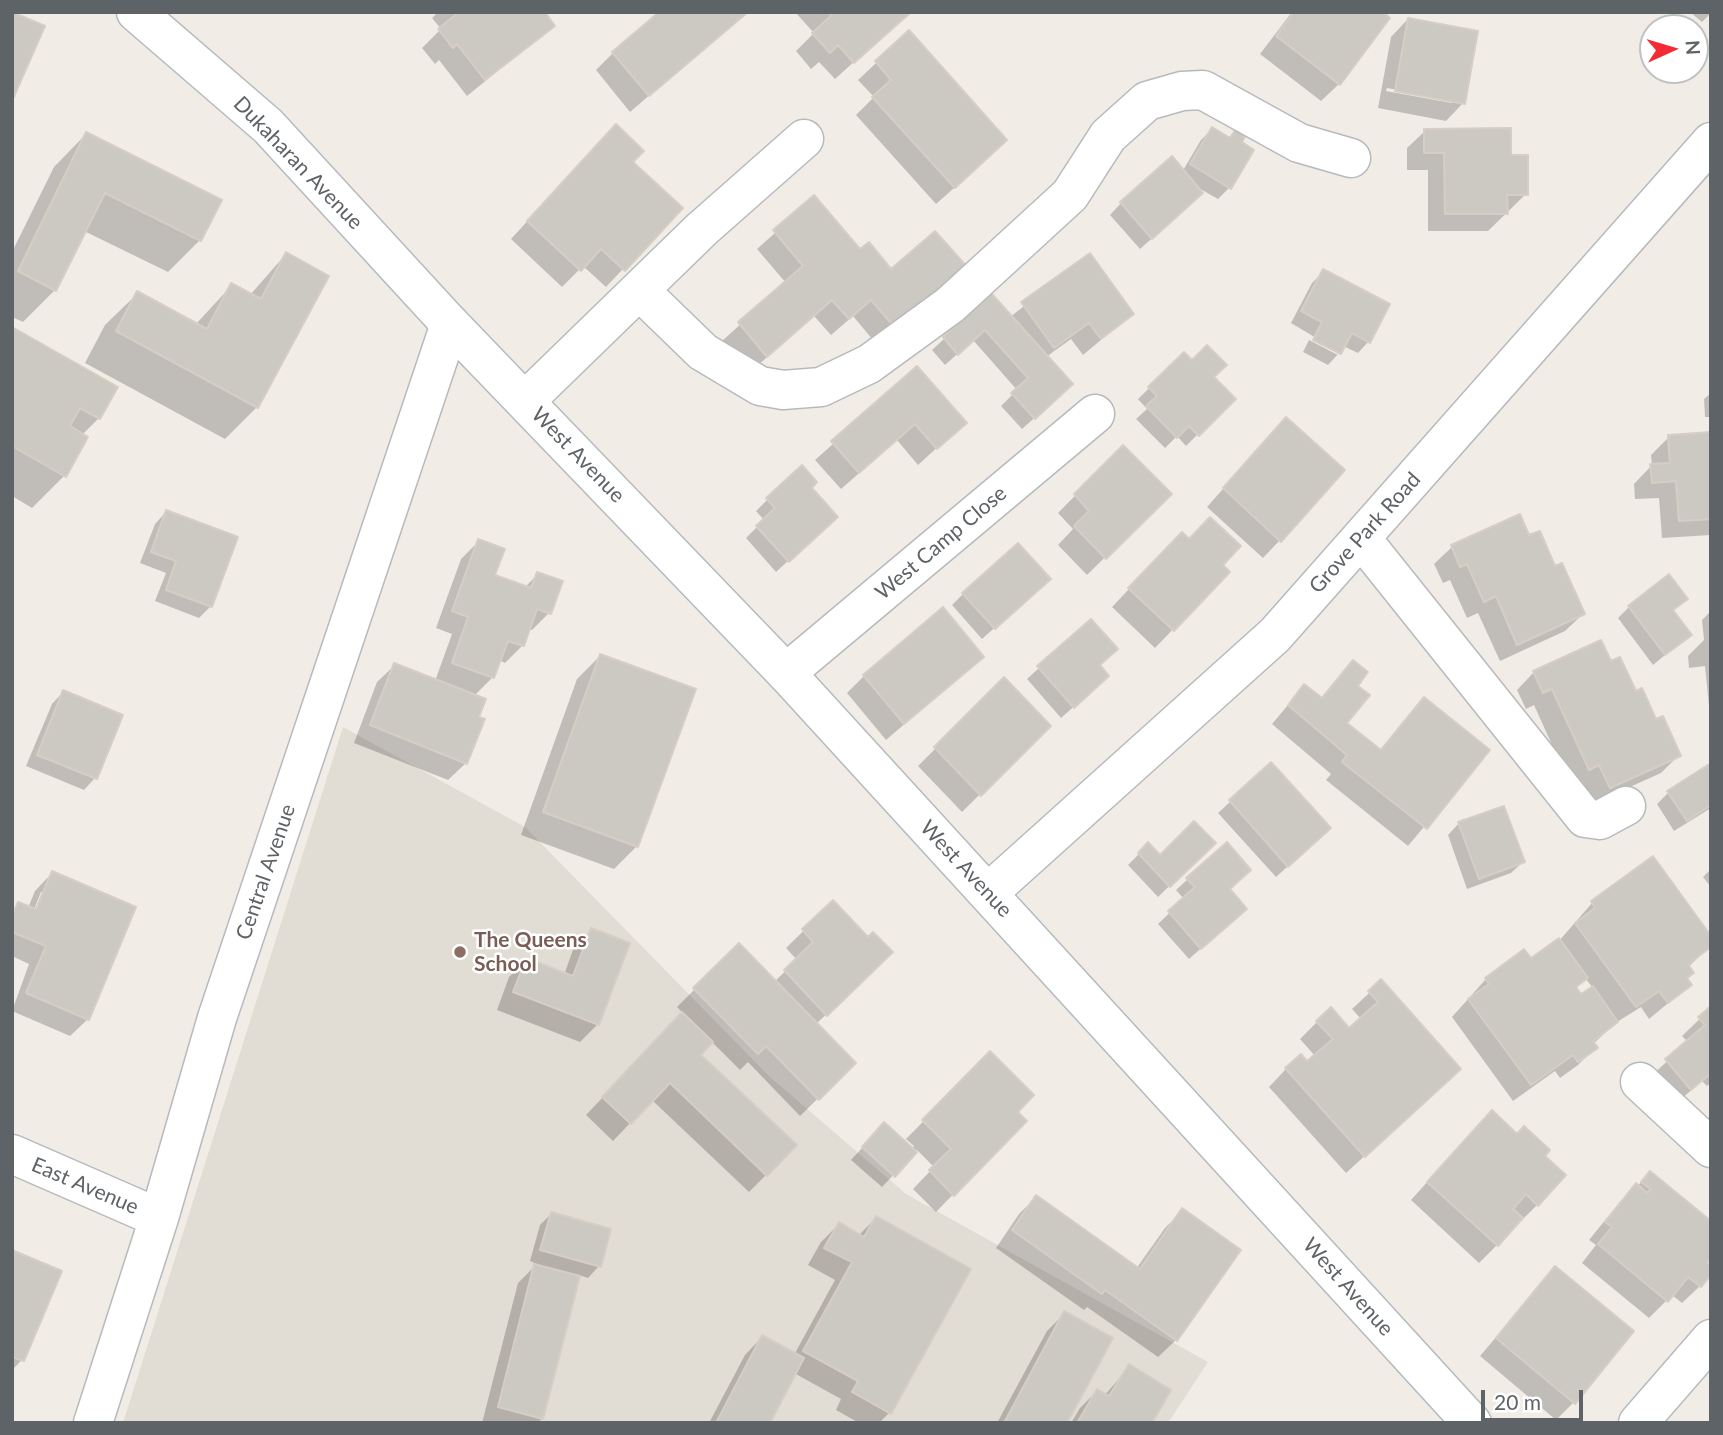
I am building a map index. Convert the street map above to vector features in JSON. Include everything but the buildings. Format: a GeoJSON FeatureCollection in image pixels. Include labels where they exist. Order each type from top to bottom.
{"type":"FeatureCollection","features":[{"type":"Feature","properties":{"kind":"street","name":"Dukaharan Avenue"},"geometry":{"type":"LineString","coordinates":[[136,12],[268,126],[450,324]]}},
{"type":"Feature","properties":{"kind":"street"},"geometry":{"type":"LineString","coordinates":[[640,291],[704,352],[760,386],[783,390],[821,387],[869,363],[950,305],[1070,195],[1108,136],[1147,101],[1182,91],[1203,90],[1299,143],[1351,158]]}},
{"type":"Feature","properties":{"kind":"street"},"geometry":{"type":"LineString","coordinates":[[526,400],[702,229],[804,139]]}},
{"type":"Feature","properties":{"kind":"street","name":"Grove Park Road"},"geometry":{"type":"LineString","coordinates":[[988,893],[1275,635],[1711,142]]}},
{"type":"Feature","properties":{"kind":"street","name":"West Avenue"},"geometry":{"type":"LineString","coordinates":[[450,324],[786,673],[1472,1423]]}},
{"type":"Feature","properties":{"kind":"street","name":"Central Avenue"},"geometry":{"type":"LineString","coordinates":[[93,1423],[159,1218],[216,1017],[450,324]]}},
{"type":"Feature","properties":{"kind":"street","name":"West Camp Close"},"geometry":{"type":"LineString","coordinates":[[786,673],[1095,414]]}},
{"type":"Feature","properties":{"kind":"street"},"geometry":{"type":"LineString","coordinates":[[1361,538],[1585,818],[1600,820],[1626,806]]}},
{"type":"Feature","properties":{"kind":"street"},"geometry":{"type":"LineString","coordinates":[[1640,1082],[1711,1149]]}},
{"type":"Feature","properties":{"kind":"street","name":"East Avenue"},"geometry":{"type":"LineString","coordinates":[[12,1154],[159,1218]]}},
{"type":"Feature","properties":{"kind":"street"},"geometry":{"type":"LineString","coordinates":[[1638,1423],[1711,1339]]}},
{"type":"Feature","properties":{"kind":"shaded area","name":"The Queens School"},"geometry":{"type":"Polygon","coordinates":[[[343,727],[525,827],[769,1076],[906,1194],[1208,1362],[1168,1423],[123,1423],[343,727]]]}},
{"type":"Feature","properties":{"kind":"place","name":"The Queens School"},"geometry":{"type":"Point","coordinates":[460,952]}}]}
